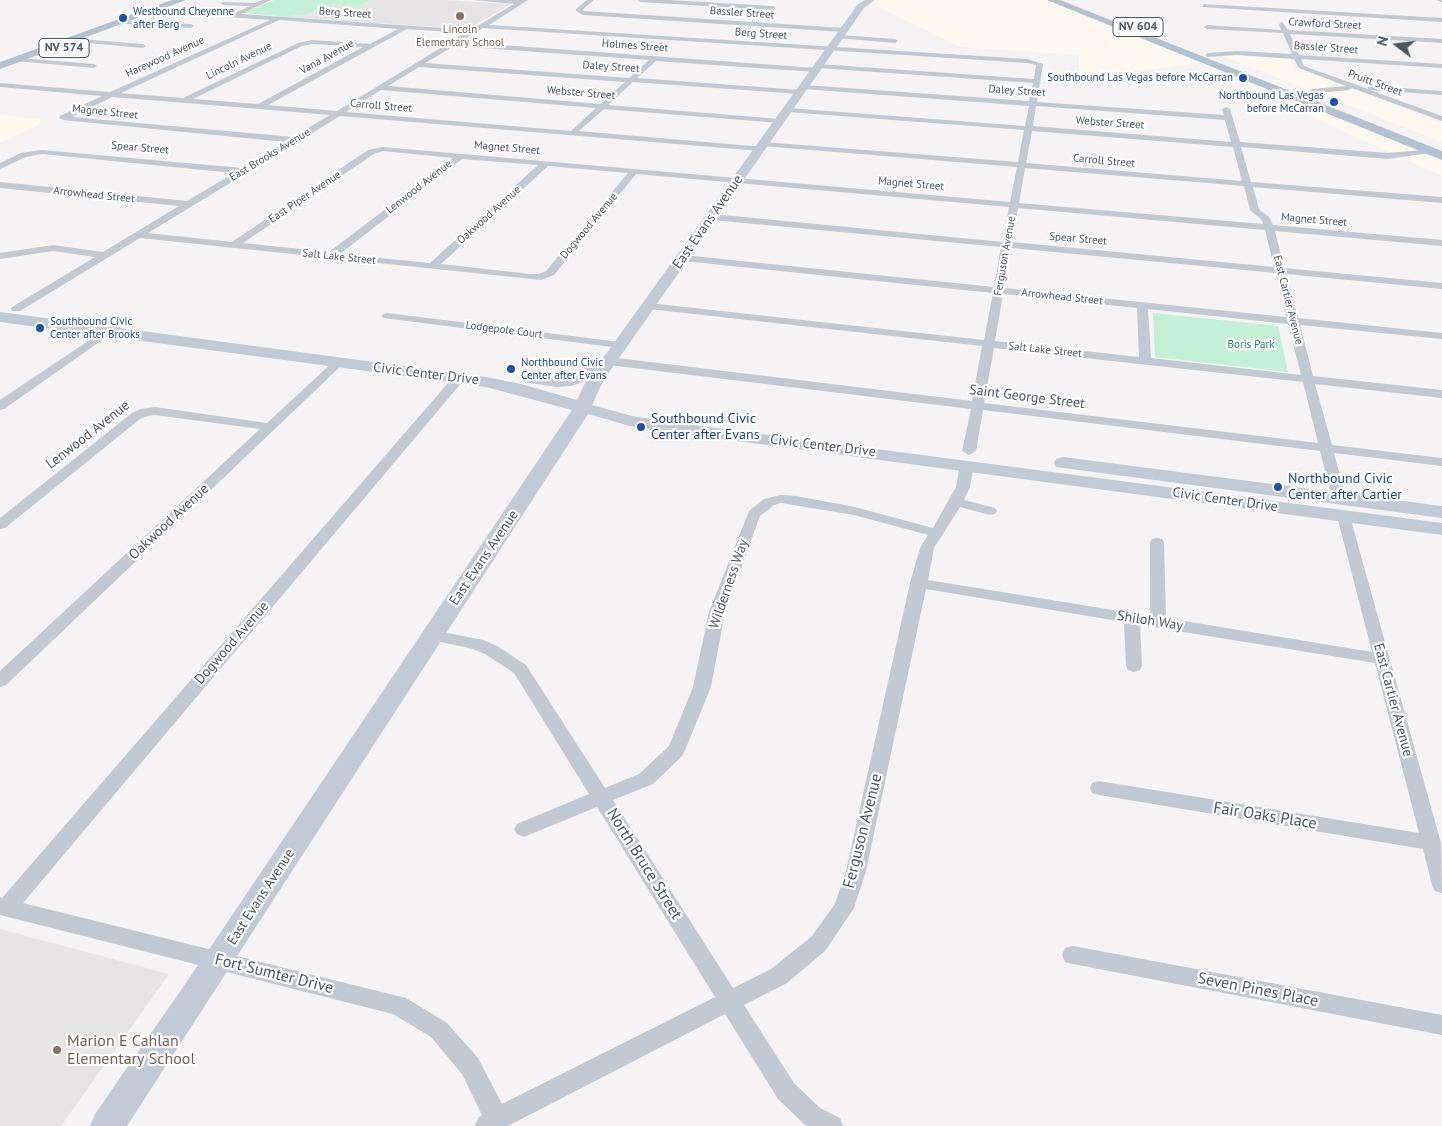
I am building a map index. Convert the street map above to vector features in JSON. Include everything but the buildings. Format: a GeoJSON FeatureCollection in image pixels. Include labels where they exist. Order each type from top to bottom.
{"type":"FeatureCollection","features":[{"type":"Feature","properties":{"kind":"main road","name":"NV 574"},"geometry":{"type":"LineString","coordinates":[[0,69],[17,60],[69,40],[181,0]]}},
{"type":"Feature","properties":{"kind":"main road","name":"East Evans Avenue"},"geometry":{"type":"LineString","coordinates":[[107,1126],[576,420],[595,380],[861,6],[871,0]]}},
{"type":"Feature","properties":{"kind":"main road","name":"NV 604"},"geometry":{"type":"LineString","coordinates":[[1052,0],[1068,3],[1099,15],[1172,48],[1439,151]]}},
{"type":"Feature","properties":{"kind":"main road","name":"NV 574"},"geometry":{"type":"LineString","coordinates":[[0,69],[30,61],[154,14],[156,10]]}},
{"type":"Feature","properties":{"kind":"main road","name":"NV 604"},"geometry":{"type":"LineString","coordinates":[[1099,15],[1127,23],[1235,66],[1310,93],[1439,151]]}},
{"type":"Feature","properties":{"kind":"main road"},"geometry":{"type":"LineString","coordinates":[[1172,48],[1208,55]]}},
{"type":"Feature","properties":{"kind":"main road"},"geometry":{"type":"LineString","coordinates":[[1195,57],[1235,66]]}},
{"type":"Feature","properties":{"kind":"main road"},"geometry":{"type":"LineString","coordinates":[[1265,85],[1295,92],[1310,93]]}},
{"type":"Feature","properties":{"kind":"main road","name":"Civic Center Drive"},"geometry":{"type":"LineString","coordinates":[[3,313],[45,313],[508,372],[529,378],[630,421],[882,454],[968,458],[970,460],[1062,463],[1341,507],[1442,529]]}},
{"type":"Feature","properties":{"kind":"main road","name":"Civic Center Drive"},"geometry":{"type":"LineString","coordinates":[[3,313],[106,332],[458,378],[584,402],[629,407],[968,458],[1188,495],[1197,491],[1215,492],[1331,505],[1338,504],[1341,507],[1442,512]]}},
{"type":"Feature","properties":{"kind":"main road"},"geometry":{"type":"LineString","coordinates":[[529,378],[557,382],[571,381],[580,378],[614,354]]}},
{"type":"Feature","properties":{"kind":"main road"},"geometry":{"type":"LineString","coordinates":[[338,363],[351,358],[394,356]]}},
{"type":"Feature","properties":{"kind":"main road"},"geometry":{"type":"LineString","coordinates":[[1341,507],[1442,520]]}},
{"type":"Feature","properties":{"kind":"street"},"geometry":{"type":"LineString","coordinates":[[232,15],[268,0]]}},
{"type":"Feature","properties":{"kind":"street"},"geometry":{"type":"LineString","coordinates":[[477,0],[523,1]]}},
{"type":"Feature","properties":{"kind":"street","name":"Bassler Street"},"geometry":{"type":"LineString","coordinates":[[592,0],[579,9],[579,12],[622,16],[768,14],[842,33],[904,42]]}},
{"type":"Feature","properties":{"kind":"street"},"geometry":{"type":"LineString","coordinates":[[640,0],[768,14]]}},
{"type":"Feature","properties":{"kind":"street"},"geometry":{"type":"LineString","coordinates":[[1270,0],[1296,56]]}},
{"type":"Feature","properties":{"kind":"street","name":"East Brooks Avenue"},"geometry":{"type":"LineString","coordinates":[[3,313],[105,255],[523,1]]}},
{"type":"Feature","properties":{"kind":"street"},"geometry":{"type":"LineString","coordinates":[[223,3],[257,4]]}},
{"type":"Feature","properties":{"kind":"street"},"geometry":{"type":"LineString","coordinates":[[1204,6],[1442,20]]}},
{"type":"Feature","properties":{"kind":"street","name":"Berg Street"},"geometry":{"type":"LineString","coordinates":[[156,10],[473,32]]}},
{"type":"Feature","properties":{"kind":"street"},"geometry":{"type":"LineString","coordinates":[[614,21],[622,16]]}},
{"type":"Feature","properties":{"kind":"street","name":"Harewood Avenue"},"geometry":{"type":"LineString","coordinates":[[63,118],[278,18]]}},
{"type":"Feature","properties":{"kind":"street"},"geometry":{"type":"LineString","coordinates":[[129,23],[191,26]]}},
{"type":"Feature","properties":{"kind":"street","name":"Berg Street"},"geometry":{"type":"LineString","coordinates":[[483,26],[1037,62]]}},
{"type":"Feature","properties":{"kind":"street","name":"Vana Avenue"},"geometry":{"type":"LineString","coordinates":[[259,107],[406,27]]}},
{"type":"Feature","properties":{"kind":"street"},"geometry":{"type":"LineString","coordinates":[[573,53],[606,27]]}},
{"type":"Feature","properties":{"kind":"street","name":"Crawford Street"},"geometry":{"type":"LineString","coordinates":[[1207,27],[1442,41]]}},
{"type":"Feature","properties":{"kind":"street"},"geometry":{"type":"LineString","coordinates":[[69,40],[143,46]]}},
{"type":"Feature","properties":{"kind":"street","name":"Lincoln Avenue"},"geometry":{"type":"LineString","coordinates":[[184,101],[306,42],[371,46]]}},
{"type":"Feature","properties":{"kind":"street","name":"Holmes Street"},"geometry":{"type":"LineString","coordinates":[[453,44],[1038,82]]}},
{"type":"Feature","properties":{"kind":"street","name":"Bassler Street"},"geometry":{"type":"LineString","coordinates":[[1208,55],[1238,53],[1442,66]]}},
{"type":"Feature","properties":{"kind":"street","name":"Pruitt Street"},"geometry":{"type":"LineString","coordinates":[[1296,56],[1301,67],[1442,119]]}},
{"type":"Feature","properties":{"kind":"street"},"geometry":{"type":"LineString","coordinates":[[573,133],[656,58]]}},
{"type":"Feature","properties":{"kind":"street"},"geometry":{"type":"LineString","coordinates":[[17,60],[94,66]]}},
{"type":"Feature","properties":{"kind":"street","name":"Ferguson Avenue"},"geometry":{"type":"LineString","coordinates":[[492,1122],[779,976],[818,944],[844,908],[856,871],[927,548],[956,502],[963,487],[1038,82],[1040,64],[1037,62]]}},
{"type":"Feature","properties":{"kind":"street","name":"Daley Street"},"geometry":{"type":"LineString","coordinates":[[419,64],[632,80],[1034,104],[1227,112]]}},
{"type":"Feature","properties":{"kind":"street","name":"Carroll Street"},"geometry":{"type":"LineString","coordinates":[[0,86],[573,133],[1022,165],[1442,200]]}},
{"type":"Feature","properties":{"kind":"street"},"geometry":{"type":"LineString","coordinates":[[1310,93],[1355,87],[1442,93]]}},
{"type":"Feature","properties":{"kind":"street","name":"Webster Street"},"geometry":{"type":"LineString","coordinates":[[380,88],[780,121]]}},
{"type":"Feature","properties":{"kind":"street","name":"Webster Street"},"geometry":{"type":"LineString","coordinates":[[788,110],[1388,156],[1439,151]]}},
{"type":"Feature","properties":{"kind":"street","name":"East Cartier Avenue"},"geometry":{"type":"LineString","coordinates":[[1227,112],[1255,210],[1266,218],[1269,228],[1325,448],[1442,885]]}},
{"type":"Feature","properties":{"kind":"street","name":"Magnet Street"},"geometry":{"type":"LineString","coordinates":[[63,118],[294,140]]}},
{"type":"Feature","properties":{"kind":"street","name":"Magnet Street"},"geometry":{"type":"LineString","coordinates":[[377,150],[546,163],[1442,243]]}},
{"type":"Feature","properties":{"kind":"street","name":"East Piper Avenue"},"geometry":{"type":"LineString","coordinates":[[234,245],[377,150]]}},
{"type":"Feature","properties":{"kind":"street","name":"Spear Street"},"geometry":{"type":"LineString","coordinates":[[0,166],[33,152],[42,152],[244,171]]}},
{"type":"Feature","properties":{"kind":"street","name":"Lenwood Avenue"},"geometry":{"type":"LineString","coordinates":[[331,256],[460,156]]}},
{"type":"Feature","properties":{"kind":"street","name":"Oakwood Avenue"},"geometry":{"type":"LineString","coordinates":[[432,267],[546,163]]}},
{"type":"Feature","properties":{"kind":"street","name":"Dogwood Avenue"},"geometry":{"type":"LineString","coordinates":[[541,277],[550,273],[634,171]]}},
{"type":"Feature","properties":{"kind":"street","name":"Arrowhead Street"},"geometry":{"type":"LineString","coordinates":[[0,185],[188,204]]}},
{"type":"Feature","properties":{"kind":"street","name":"Spear Street"},"geometry":{"type":"LineString","coordinates":[[712,216],[1442,286]]}},
{"type":"Feature","properties":{"kind":"street","name":"Salt Lake Street"},"geometry":{"type":"LineString","coordinates":[[138,235],[541,277]]}},
{"type":"Feature","properties":{"kind":"street"},"geometry":{"type":"LineString","coordinates":[[0,256],[53,248],[105,255]]}},
{"type":"Feature","properties":{"kind":"street","name":"Arrowhead Street"},"geometry":{"type":"LineString","coordinates":[[683,258],[1442,336]]}},
{"type":"Feature","properties":{"kind":"street"},"geometry":{"type":"LineString","coordinates":[[1142,305],[1144,361]]}},
{"type":"Feature","properties":{"kind":"street","name":"Salt Lake Street"},"geometry":{"type":"LineString","coordinates":[[649,306],[1442,394]]}},
{"type":"Feature","properties":{"kind":"street","name":"Lodgepole Court"},"geometry":{"type":"LineString","coordinates":[[388,316],[614,354]]}},
{"type":"Feature","properties":{"kind":"street"},"geometry":{"type":"LineString","coordinates":[[0,406],[121,322]]}},
{"type":"Feature","properties":{"kind":"street","name":"Saint George Street"},"geometry":{"type":"LineString","coordinates":[[614,354],[978,406],[1442,462]]}},
{"type":"Feature","properties":{"kind":"street","name":"Oakwood Avenue"},"geometry":{"type":"LineString","coordinates":[[0,681],[338,363]]}},
{"type":"Feature","properties":{"kind":"street","name":"Dogwood Avenue"},"geometry":{"type":"LineString","coordinates":[[3,907],[458,378]]}},
{"type":"Feature","properties":{"kind":"street","name":"Lenwood Avenue"},"geometry":{"type":"LineString","coordinates":[[0,525],[136,416],[145,412],[155,411],[270,427]]}},
{"type":"Feature","properties":{"kind":"street","name":"Wilderness Way"},"geometry":{"type":"LineString","coordinates":[[524,829],[646,779],[677,750],[702,687],[717,612],[754,514],[769,502],[781,499],[796,500],[855,511],[936,534]]}},
{"type":"Feature","properties":{"kind":"street"},"geometry":{"type":"LineString","coordinates":[[956,502],[990,511]]}},
{"type":"Feature","properties":{"kind":"street"},"geometry":{"type":"LineString","coordinates":[[1157,542],[1158,622]]}},
{"type":"Feature","properties":{"kind":"street","name":"Shiloh Way"},"geometry":{"type":"LineString","coordinates":[[918,583],[1382,659]]}},
{"type":"Feature","properties":{"kind":"street"},"geometry":{"type":"LineString","coordinates":[[1132,618],[1134,666]]}},
{"type":"Feature","properties":{"kind":"street","name":"North Bruce Street"},"geometry":{"type":"LineString","coordinates":[[433,635],[477,644],[491,650],[520,669],[786,1091],[812,1116],[831,1126]]}},
{"type":"Feature","properties":{"kind":"street","name":"Fair Oaks Place"},"geometry":{"type":"LineString","coordinates":[[1099,788],[1431,843]]}},
{"type":"Feature","properties":{"kind":"street","name":"Fort Sumter Drive"},"geometry":{"type":"LineString","coordinates":[[3,907],[398,1006],[440,1030],[470,1066],[492,1122]]}},
{"type":"Feature","properties":{"kind":"street","name":"Seven Pines Place"},"geometry":{"type":"LineString","coordinates":[[1073,955],[1442,1025]]}},
{"type":"Feature","properties":{"kind":"shaded area"},"geometry":{"type":"Polygon","coordinates":[[[372,0],[445,0],[511,4],[468,29],[289,17],[305,15],[328,4],[359,6],[372,0]]]}},
{"type":"Feature","properties":{"kind":"shaded area"},"geometry":{"type":"Polygon","coordinates":[[[864,0],[1047,0],[1201,63],[1079,78],[1079,55],[960,47],[864,0]]]}},
{"type":"Feature","properties":{"kind":"shaded area"},"geometry":{"type":"Polygon","coordinates":[[[1222,56],[1289,58],[1294,67],[1442,123],[1442,142],[1222,56]]]}},
{"type":"Feature","properties":{"kind":"shaded area"},"geometry":{"type":"Polygon","coordinates":[[[1261,86],[1442,159],[1442,176],[1247,88],[1261,86]]]}},
{"type":"Feature","properties":{"kind":"shaded area"},"geometry":{"type":"Polygon","coordinates":[[[0,115],[40,119],[39,125],[0,143],[0,115]]]}},
{"type":"Feature","properties":{"kind":"shaded area","name":"Marion E Cahlan Elementary School"},"geometry":{"type":"Polygon","coordinates":[[[0,929],[169,974],[61,1126],[0,1126],[0,929]]]}},
{"type":"Feature","properties":{"kind":"green space"},"geometry":{"type":"Polygon","coordinates":[[[274,0],[372,0],[359,6],[328,4],[305,15],[289,17],[243,13],[274,0]]]}},
{"type":"Feature","properties":{"kind":"green space","name":"Boris Park"},"geometry":{"type":"Polygon","coordinates":[[[1153,313],[1278,326],[1288,372],[1155,357],[1153,313]]]}},
{"type":"Feature","properties":{"kind":"place","name":"Lincoln Elementary School"},"geometry":{"type":"Point","coordinates":[460,16]}},
{"type":"Feature","properties":{"kind":"place","name":"Westbound Cheyenne after Berg"},"geometry":{"type":"Point","coordinates":[123,18]}},
{"type":"Feature","properties":{"kind":"place","name":"Southbound Las Vegas before McCarran"},"geometry":{"type":"Point","coordinates":[1243,78]}},
{"type":"Feature","properties":{"kind":"place","name":"Northbound Las Vegas before McCarran"},"geometry":{"type":"Point","coordinates":[1334,102]}},
{"type":"Feature","properties":{"kind":"place","name":"Southbound Civic Center after Brooks"},"geometry":{"type":"Point","coordinates":[40,328]}},
{"type":"Feature","properties":{"kind":"place","name":"Northbound Civic Center after Evans"},"geometry":{"type":"Point","coordinates":[511,369]}},
{"type":"Feature","properties":{"kind":"place","name":"Southbound Civic Center after Evans"},"geometry":{"type":"Point","coordinates":[641,427]}},
{"type":"Feature","properties":{"kind":"place","name":"Northbound Civic Center after Cartier"},"geometry":{"type":"Point","coordinates":[1278,487]}},
{"type":"Feature","properties":{"kind":"place","name":"Marion E Cahlan Elementary School"},"geometry":{"type":"Point","coordinates":[57,1050]}}]}
